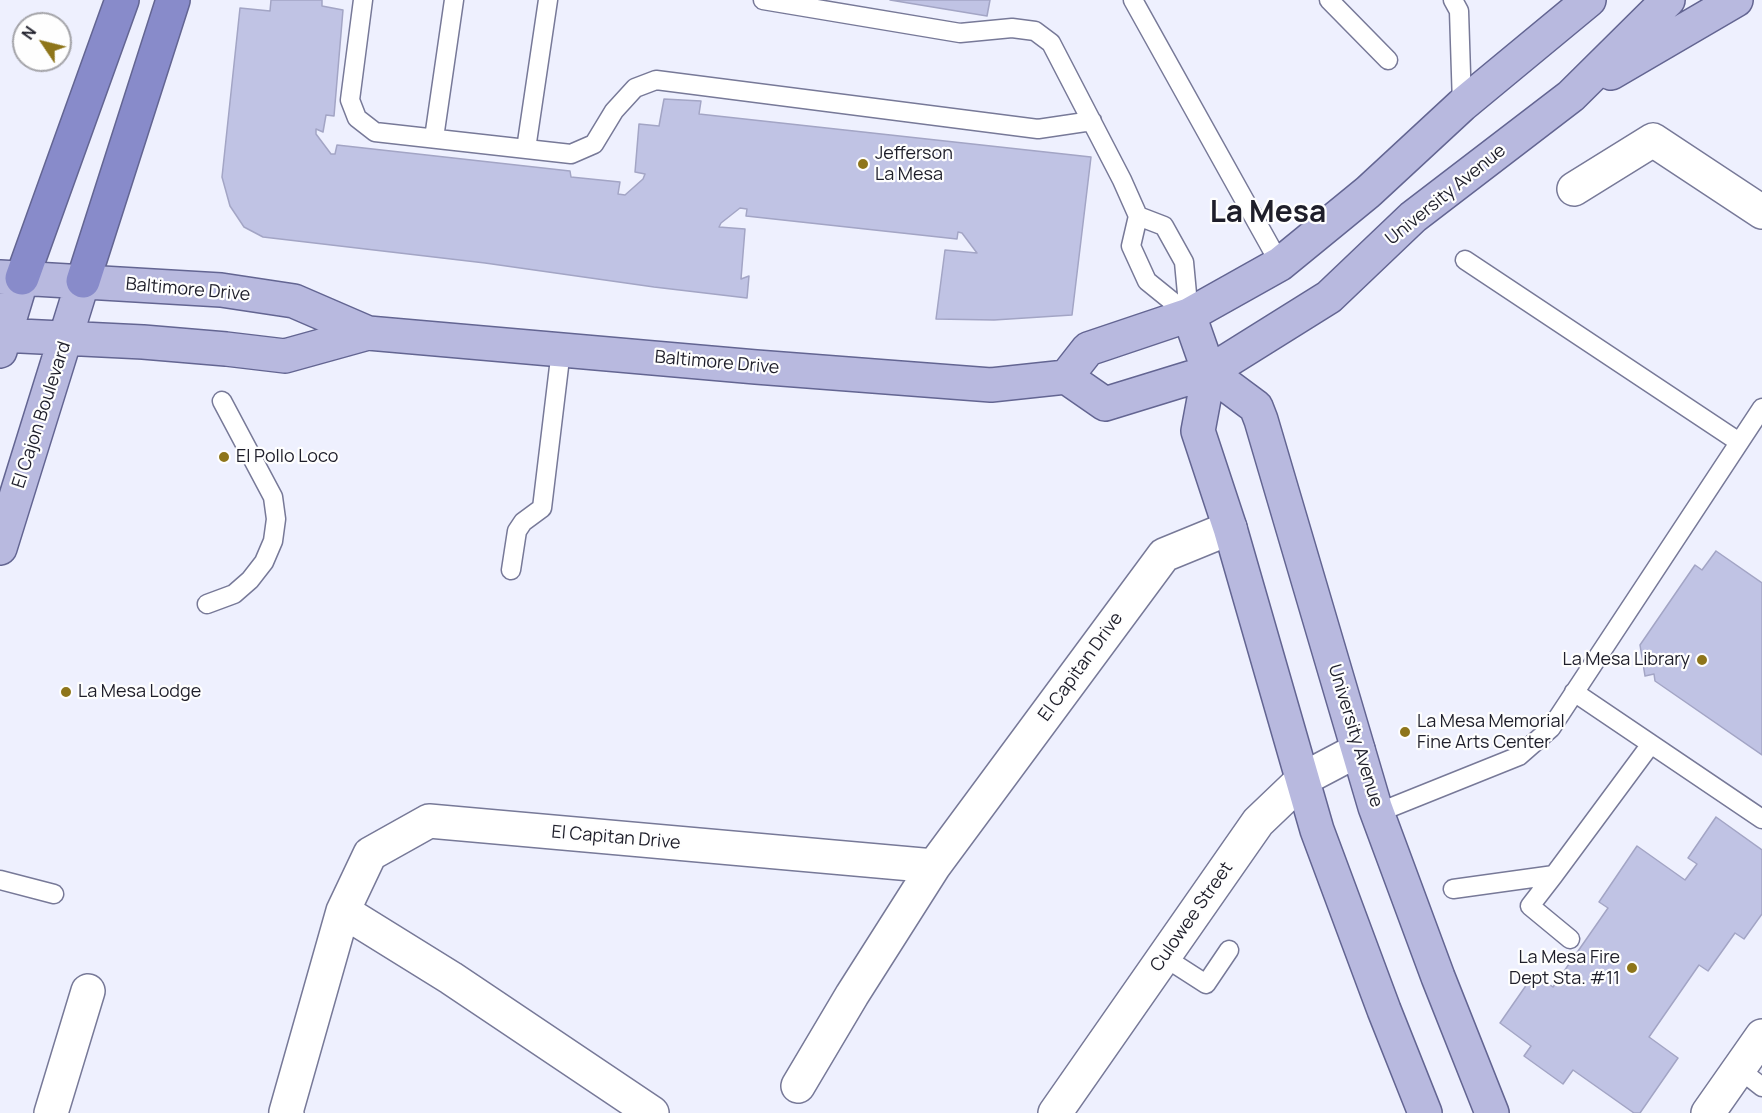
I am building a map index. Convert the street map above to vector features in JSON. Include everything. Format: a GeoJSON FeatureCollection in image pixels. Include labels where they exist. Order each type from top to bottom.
{"type":"FeatureCollection","features":[{"type":"Feature","properties":{"kind":"highway"},"geometry":{"type":"LineString","coordinates":[[11,278],[122,0]]}},
{"type":"Feature","properties":{"kind":"highway"},"geometry":{"type":"LineString","coordinates":[[83,281],[173,0]]}},
{"type":"Feature","properties":{"kind":"main road"},"geometry":{"type":"LineString","coordinates":[[1529,52],[1555,0]]}},
{"type":"Feature","properties":{"kind":"main road"},"geometry":{"type":"LineString","coordinates":[[1209,372],[1105,404],[1066,377],[1088,349],[1189,315],[1280,264],[1368,192],[1462,105],[1529,52],[1589,0]]}},
{"type":"Feature","properties":{"kind":"main road","name":"University Avenue"},"geometry":{"type":"LineString","coordinates":[[1492,1113],[1438,978],[1377,813],[1261,420],[1256,407],[1209,372],[1329,297],[1413,217],[1571,96],[1668,0]]}},
{"type":"Feature","properties":{"kind":"main road"},"geometry":{"type":"LineString","coordinates":[[1571,96],[1736,0]]}},
{"type":"Feature","properties":{"kind":"main road","name":"Baltimore Drive"},"geometry":{"type":"LineString","coordinates":[[11,278],[221,290],[294,301],[368,333],[991,385],[1066,377]]}},
{"type":"Feature","properties":{"kind":"main road"},"geometry":{"type":"LineString","coordinates":[[2,340],[11,278]]}},
{"type":"Feature","properties":{"kind":"main road","name":"El Cajon Boulevard"},"geometry":{"type":"LineString","coordinates":[[0,548],[83,281]]}},
{"type":"Feature","properties":{"kind":"main road"},"geometry":{"type":"LineString","coordinates":[[1189,315],[1209,372],[1197,431],[1230,528],[1322,841],[1384,1010],[1425,1113]]}},
{"type":"Feature","properties":{"kind":"main road","name":"Baltimore Drive"},"geometry":{"type":"LineString","coordinates":[[2,340],[67,338],[226,348],[285,357],[368,333]]}},
{"type":"Feature","properties":{"kind":"street"},"geometry":{"type":"LineString","coordinates":[[1574,189],[1653,140],[1762,212]]}},
{"type":"Feature","properties":{"kind":"street","name":"El Capitan Drive"},"geometry":{"type":"LineString","coordinates":[[798,1086],[852,994],[934,866],[1164,555],[1230,528]]}},
{"type":"Feature","properties":{"kind":"street","name":"Culowee Street"},"geometry":{"type":"LineString","coordinates":[[1054,1113],[1258,822],[1303,779],[1358,750]]}},
{"type":"Feature","properties":{"kind":"street","name":"El Capitan Drive"},"geometry":{"type":"LineString","coordinates":[[287,1113],[344,911],[370,854],[429,821],[934,866]]}},
{"type":"Feature","properties":{"kind":"street"},"geometry":{"type":"LineString","coordinates":[[344,911],[451,978],[652,1113]]}},
{"type":"Feature","properties":{"kind":"street"},"geometry":{"type":"LineString","coordinates":[[51,1113],[88,992]]}},
{"type":"Feature","properties":{"kind":"street"},"geometry":{"type":"LineString","coordinates":[[1708,1113],[1751,1078],[1762,1036]]}},
{"type":"Feature","properties":{"kind":"lane"},"geometry":{"type":"LineString","coordinates":[[363,0],[350,100],[357,118],[375,132],[571,154],[594,144],[614,111],[635,88],[656,80],[1038,129],[1092,122]]}},
{"type":"Feature","properties":{"kind":"lane"},"geometry":{"type":"LineString","coordinates":[[434,138],[454,0]]}},
{"type":"Feature","properties":{"kind":"lane"},"geometry":{"type":"LineString","coordinates":[[526,149],[548,0]]}},
{"type":"Feature","properties":{"kind":"lane"},"geometry":{"type":"LineString","coordinates":[[764,0],[960,33],[1012,28],[1035,31],[1051,43],[1122,180],[1138,216],[1131,246],[1147,281],[1189,315]]}},
{"type":"Feature","properties":{"kind":"lane"},"geometry":{"type":"LineString","coordinates":[[1133,0],[1280,264]]}},
{"type":"Feature","properties":{"kind":"lane"},"geometry":{"type":"LineString","coordinates":[[1329,0],[1388,60]]}},
{"type":"Feature","properties":{"kind":"lane"},"geometry":{"type":"LineString","coordinates":[[1453,0],[1459,11],[1462,105]]}},
{"type":"Feature","properties":{"kind":"lane"},"geometry":{"type":"LineString","coordinates":[[1138,216],[1164,226],[1184,262],[1189,315]]}},
{"type":"Feature","properties":{"kind":"lane"},"geometry":{"type":"LineString","coordinates":[[1465,260],[1739,442]]}},
{"type":"Feature","properties":{"kind":"lane"},"geometry":{"type":"LineString","coordinates":[[511,570],[517,531],[523,522],[542,508],[561,350]]}},
{"type":"Feature","properties":{"kind":"lane"},"geometry":{"type":"LineString","coordinates":[[207,604],[234,594],[250,580],[264,562],[273,541],[276,519],[273,497],[222,401]]}},
{"type":"Feature","properties":{"kind":"lane"},"geometry":{"type":"LineString","coordinates":[[1377,813],[1519,756],[1551,728],[1762,408]]}},
{"type":"Feature","properties":{"kind":"lane"},"geometry":{"type":"LineString","coordinates":[[1575,692],[1762,819]]}},
{"type":"Feature","properties":{"kind":"lane"},"geometry":{"type":"LineString","coordinates":[[1570,939],[1530,906],[1651,744]]}},
{"type":"Feature","properties":{"kind":"lane"},"geometry":{"type":"LineString","coordinates":[[1453,889],[1554,875]]}},
{"type":"Feature","properties":{"kind":"lane"},"geometry":{"type":"LineString","coordinates":[[0,880],[54,894]]}},
{"type":"Feature","properties":{"kind":"lane"},"geometry":{"type":"LineString","coordinates":[[1164,957],[1206,984],[1229,950]]}},
{"type":"Feature","properties":{"kind":"building","name":"Jefferson La Mesa"},"geometry":{"type":"Polygon","coordinates":[[[271,0],[322,0],[322,6],[343,10],[334,116],[326,115],[323,132],[316,129],[316,134],[331,154],[335,154],[337,145],[570,171],[571,177],[620,182],[618,194],[625,195],[643,179],[645,174],[635,172],[639,124],[659,126],[664,99],[701,101],[699,114],[1091,157],[1072,315],[994,320],[936,319],[945,250],[977,253],[962,233],[958,232],[957,239],[746,216],[747,209],[740,208],[719,227],[745,229],[741,279],[749,276],[747,298],[485,263],[263,237],[244,227],[230,206],[222,177],[240,8],[270,11],[271,0]]]}},
{"type":"Feature","properties":{"kind":"building"},"geometry":{"type":"Polygon","coordinates":[[[890,0],[990,0],[987,16],[890,0]]]}},
{"type":"Feature","properties":{"kind":"building","name":"La Mesa Library"},"geometry":{"type":"Polygon","coordinates":[[[1716,551],[1762,583],[1762,755],[1655,681],[1654,674],[1645,676],[1640,645],[1695,565],[1702,570],[1716,551]]]}},
{"type":"Feature","properties":{"kind":"building","name":"La Mesa Fire Dept Sta. #11"},"geometry":{"type":"Polygon","coordinates":[[[1716,817],[1762,850],[1762,914],[1744,939],[1735,933],[1708,971],[1699,965],[1649,1037],[1678,1058],[1640,1113],[1634,1113],[1573,1070],[1563,1084],[1524,1056],[1531,1046],[1500,1023],[1534,974],[1553,987],[1608,908],[1599,902],[1637,846],[1685,880],[1697,864],[1688,858],[1716,817]]]}},
{"type":"Feature","properties":{"kind":"place","name":"Jefferson La Mesa"},"geometry":{"type":"Point","coordinates":[863,164]}},
{"type":"Feature","properties":{"kind":"place","name":"El Pollo Loco"},"geometry":{"type":"Point","coordinates":[224,457]}},
{"type":"Feature","properties":{"kind":"place","name":"La Mesa Library"},"geometry":{"type":"Point","coordinates":[1702,660]}},
{"type":"Feature","properties":{"kind":"place","name":"La Mesa Lodge"},"geometry":{"type":"Point","coordinates":[66,692]}},
{"type":"Feature","properties":{"kind":"place","name":"La Mesa Memorial Fine Arts Center"},"geometry":{"type":"Point","coordinates":[1405,732]}},
{"type":"Feature","properties":{"kind":"place","name":"La Mesa Fire Dept Sta. #11"},"geometry":{"type":"Point","coordinates":[1632,968]}},
{"type":"Feature","properties":{"kind":"district","name":"La Mesa"},"geometry":{"type":"Point","coordinates":[1268,214]}}]}
